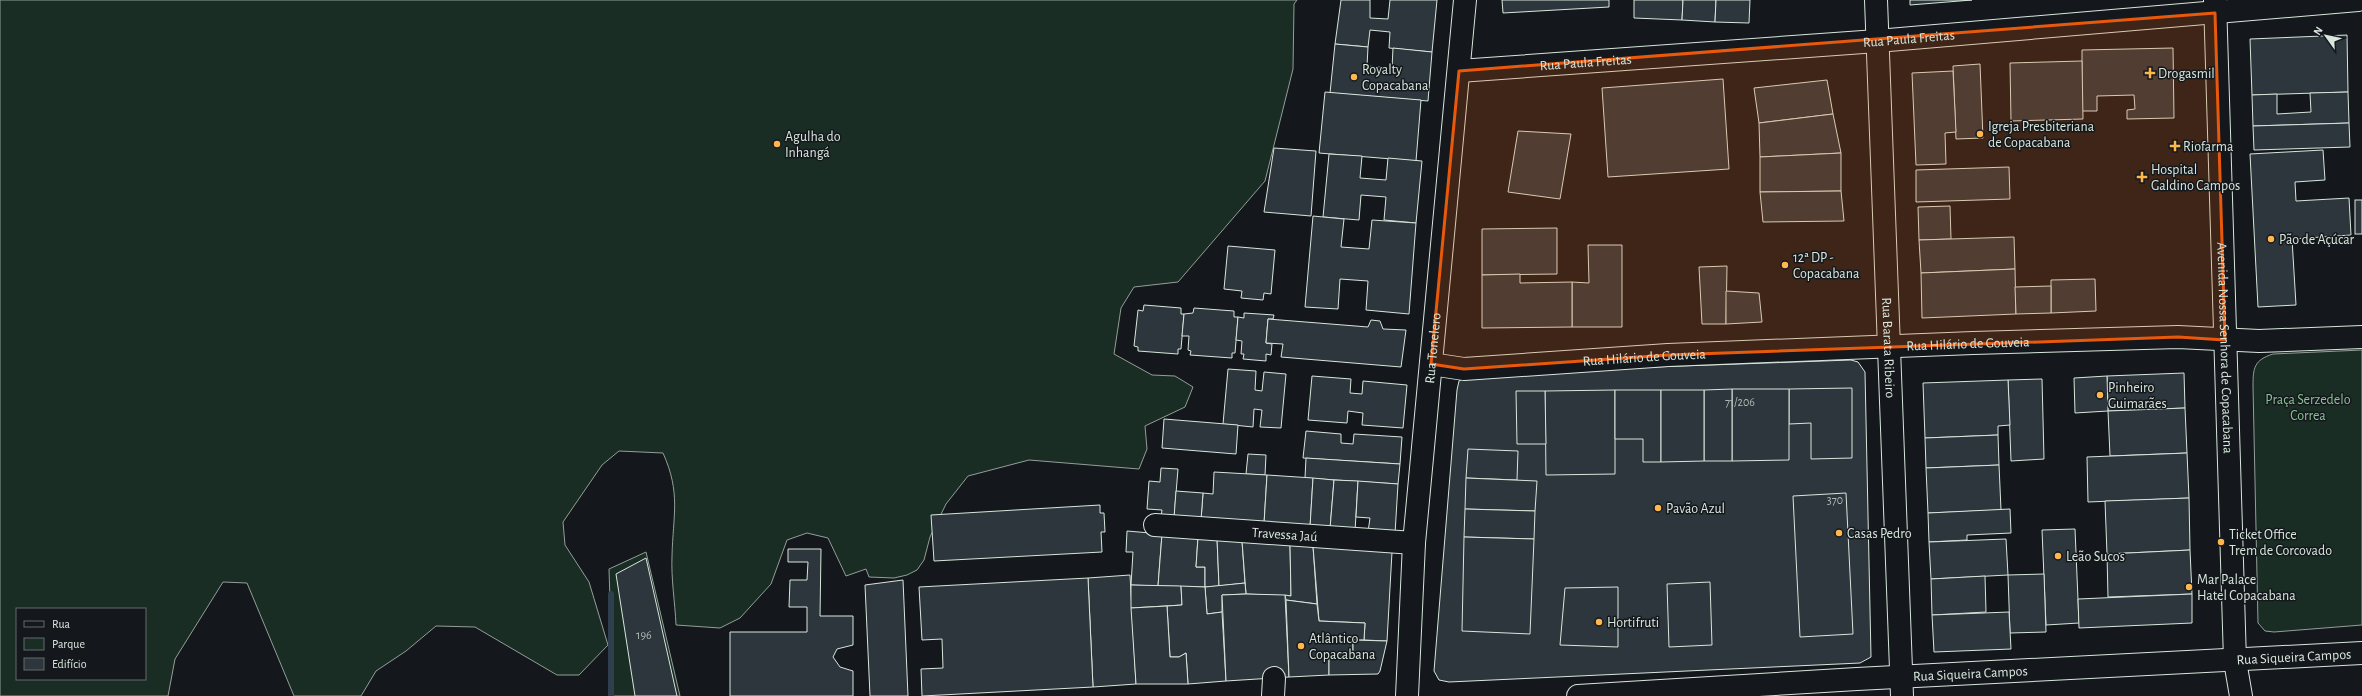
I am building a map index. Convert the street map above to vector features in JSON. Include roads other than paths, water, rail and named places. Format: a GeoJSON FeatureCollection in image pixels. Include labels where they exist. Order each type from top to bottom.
{"type":"FeatureCollection","features":[{"type":"Feature","properties":{"kind":"street","name":"Rua Tonelero"},"geometry":{"type":"LineString","coordinates":[[1407,696],[1414,544],[1465,0]]}},
{"type":"Feature","properties":{"kind":"street","name":"Rua Barata Ribeiro"},"geometry":{"type":"LineString","coordinates":[[1876,0],[1901,686]]}},
{"type":"Feature","properties":{"kind":"street","name":"Rua Paula Freitas"},"geometry":{"type":"LineString","coordinates":[[1459,70],[1877,41],[2215,7],[2358,0]]}},
{"type":"Feature","properties":{"kind":"street","name":"Avenida Nossa Senhora de Copacabana"},"geometry":{"type":"LineString","coordinates":[[2215,7],[2235,661],[2240,696]]}},
{"type":"Feature","properties":{"kind":"street","name":"Rua Hilário de Gouveia"},"geometry":{"type":"LineString","coordinates":[[1431,364],[1464,369],[1668,355],[1888,347],[2178,337],[2225,340],[2362,337]]}},
{"type":"Feature","properties":{"kind":"street","name":"Travessa Jaú"},"geometry":{"type":"LineString","coordinates":[[1155,525],[1414,544]]}},
{"type":"Feature","properties":{"kind":"street","name":"Rua Siqueira Campos"},"geometry":{"type":"LineString","coordinates":[[1578,696],[1901,686],[2362,653]]}},
{"type":"Feature","properties":{"kind":"waterway"},"geometry":{"type":"LineString","coordinates":[[611,594],[611,696]]}},
{"type":"Feature","properties":{"kind":"place","name":"Drogasmil"},"geometry":{"type":"Point","coordinates":[2150,73]}},
{"type":"Feature","properties":{"kind":"place","name":"Royalty Copacabana"},"geometry":{"type":"Point","coordinates":[1354,77]}},
{"type":"Feature","properties":{"kind":"place","name":"Igreja Presbiteriana de Copacabana"},"geometry":{"type":"Point","coordinates":[1980,134]}},
{"type":"Feature","properties":{"kind":"place","name":"Agulha do Inhangá"},"geometry":{"type":"Point","coordinates":[777,144]}},
{"type":"Feature","properties":{"kind":"place","name":"Riofarma"},"geometry":{"type":"Point","coordinates":[2175,146]}},
{"type":"Feature","properties":{"kind":"place","name":"Hospital Galdino Campos"},"geometry":{"type":"Point","coordinates":[2142,177]}},
{"type":"Feature","properties":{"kind":"place","name":"Pão de Açúcar"},"geometry":{"type":"Point","coordinates":[2271,239]}},
{"type":"Feature","properties":{"kind":"place","name":"12ª DP - Copacabana"},"geometry":{"type":"Point","coordinates":[1785,265]}},
{"type":"Feature","properties":{"kind":"place","name":"Pinheiro Guimarães"},"geometry":{"type":"Point","coordinates":[2100,395]}},
{"type":"Feature","properties":{"kind":"place","name":"Pavão Azul"},"geometry":{"type":"Point","coordinates":[1658,508]}},
{"type":"Feature","properties":{"kind":"place","name":"Casas Pedro"},"geometry":{"type":"Point","coordinates":[1839,533]}},
{"type":"Feature","properties":{"kind":"place","name":"Ticket Office Trem de Corcovado"},"geometry":{"type":"Point","coordinates":[2221,542]}},
{"type":"Feature","properties":{"kind":"place","name":"Leão Sucos"},"geometry":{"type":"Point","coordinates":[2058,556]}},
{"type":"Feature","properties":{"kind":"place","name":"Mar Palace Hatel Copacabana"},"geometry":{"type":"Point","coordinates":[2189,587]}},
{"type":"Feature","properties":{"kind":"place","name":"Hortifruti"},"geometry":{"type":"Point","coordinates":[1599,622]}},
{"type":"Feature","properties":{"kind":"place","name":"Atlântico Copacabana"},"geometry":{"type":"Point","coordinates":[1301,646]}},
{"type":"Feature","properties":{"kind":"park label","name":"Praça Serzedelo Correa"},"geometry":{"type":"Point","coordinates":[2308,408]}}]}
